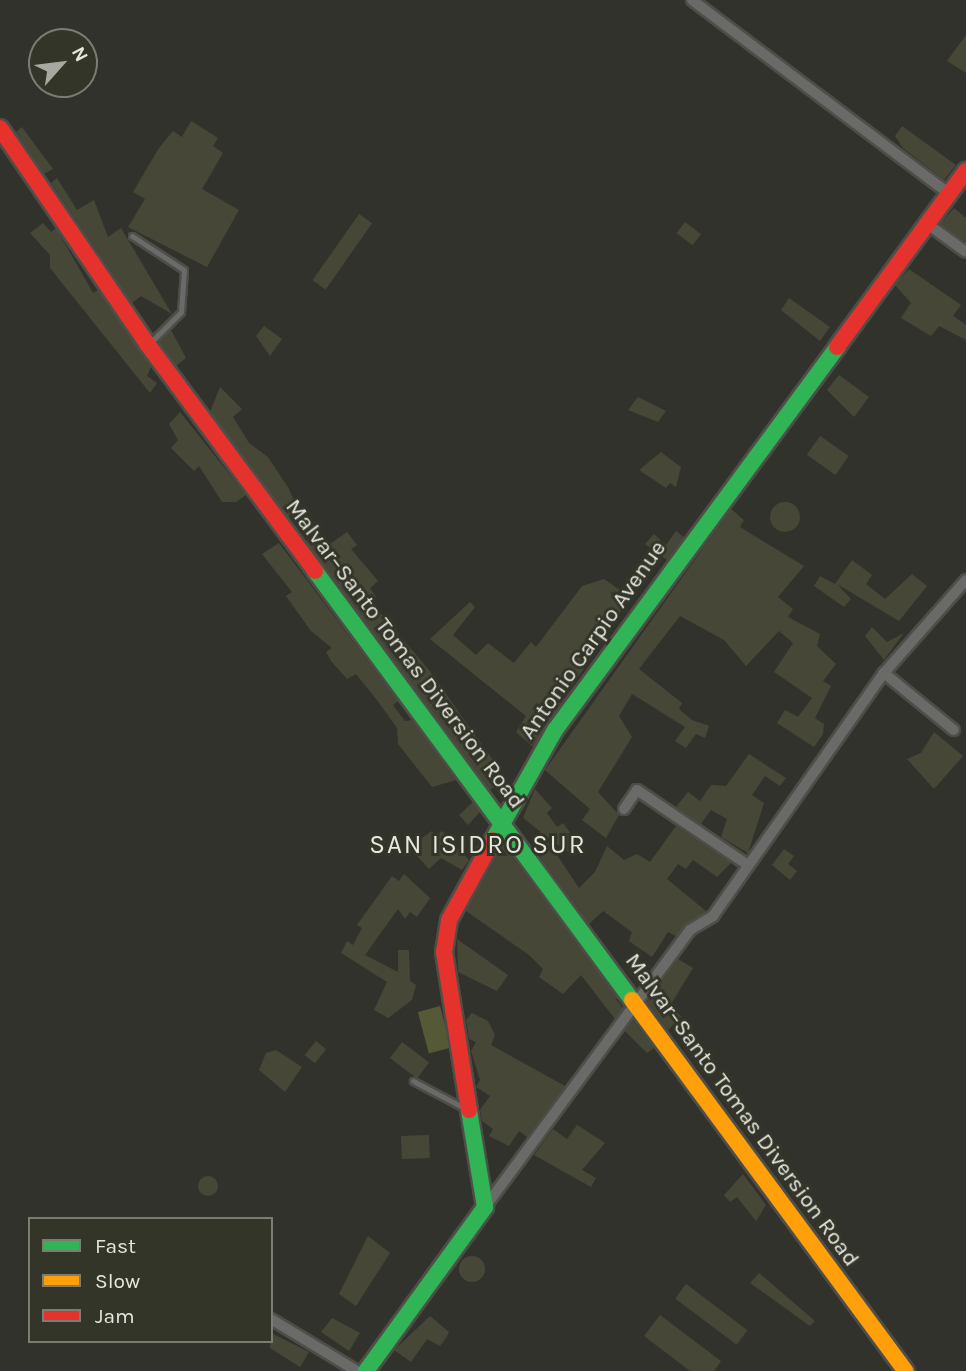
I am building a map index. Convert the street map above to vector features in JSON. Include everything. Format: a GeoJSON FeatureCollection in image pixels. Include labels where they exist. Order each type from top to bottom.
{"type":"FeatureCollection","features":[{"type":"Feature","properties":{"kind":"street"},"geometry":{"type":"LineString","coordinates":[[692,0],[948,194]]}},
{"type":"Feature","properties":{"kind":"street","name":"Malvar–Santo Tomas Diversion Road"},"geometry":{"type":"LineString","coordinates":[[0,128],[148,345],[906,1371]]}},
{"type":"Feature","properties":{"kind":"street","name":"Antonio Carpio Avenue"},"geometry":{"type":"LineString","coordinates":[[485,1207],[472,1112],[444,952],[449,920],[555,730],[966,171]]}},
{"type":"Feature","properties":{"kind":"street"},"geometry":{"type":"LineString","coordinates":[[926,223],[966,252]]}},
{"type":"Feature","properties":{"kind":"street"},"geometry":{"type":"LineString","coordinates":[[366,1371],[690,930],[713,916],[745,863],[884,673],[966,580]]}},
{"type":"Feature","properties":{"kind":"street"},"geometry":{"type":"LineString","coordinates":[[884,673],[954,730]]}},
{"type":"Feature","properties":{"kind":"street"},"geometry":{"type":"LineString","coordinates":[[624,809],[637,790],[745,863]]}},
{"type":"Feature","properties":{"kind":"street"},"geometry":{"type":"LineString","coordinates":[[273,1321],[356,1371]]}},
{"type":"Feature","properties":{"kind":"lane"},"geometry":{"type":"LineString","coordinates":[[132,236],[184,270],[181,312],[148,345]]}},
{"type":"Feature","properties":{"kind":"lane"},"geometry":{"type":"LineString","coordinates":[[413,1081],[472,1112]]}},
{"type":"Feature","properties":{"kind":"green space"},"geometry":{"type":"Polygon","coordinates":[[[440,1006],[451,1048],[429,1053],[418,1012],[440,1006]]]}},
{"type":"Feature","properties":{"kind":"building"},"geometry":{"type":"Polygon","coordinates":[[[966,35],[966,73],[947,61],[966,35]]]}},
{"type":"Feature","properties":{"kind":"building"},"geometry":{"type":"Polygon","coordinates":[[[191,121],[218,138],[213,146],[223,153],[202,189],[239,210],[207,267],[128,227],[145,199],[133,192],[159,148],[173,131],[182,137],[191,121]]]}},
{"type":"Feature","properties":{"kind":"building"},"geometry":{"type":"Polygon","coordinates":[[[902,126],[956,165],[944,180],[903,148],[895,136],[902,126]]]}},
{"type":"Feature","properties":{"kind":"building"},"geometry":{"type":"Polygon","coordinates":[[[22,127],[53,169],[44,174],[16,132],[22,127]]]}},
{"type":"Feature","properties":{"kind":"building"},"geometry":{"type":"Polygon","coordinates":[[[57,178],[77,210],[94,200],[108,237],[121,228],[172,314],[141,296],[132,303],[51,183],[57,178]]]}},
{"type":"Feature","properties":{"kind":"building"},"geometry":{"type":"Polygon","coordinates":[[[954,208],[966,218],[966,242],[940,224],[954,208]]]}},
{"type":"Feature","properties":{"kind":"building"},"geometry":{"type":"Polygon","coordinates":[[[359,214],[372,223],[326,290],[313,280],[359,214]]]}},
{"type":"Feature","properties":{"kind":"building"},"geometry":{"type":"Polygon","coordinates":[[[685,222],[701,234],[693,245],[677,233],[685,222]]]}},
{"type":"Feature","properties":{"kind":"building"},"geometry":{"type":"Polygon","coordinates":[[[43,223],[51,232],[56,228],[93,293],[98,290],[151,367],[147,376],[157,383],[150,393],[50,268],[50,255],[30,233],[43,223]]]}},
{"type":"Feature","properties":{"kind":"building"},"geometry":{"type":"Polygon","coordinates":[[[909,269],[961,305],[953,316],[966,325],[966,340],[939,326],[931,336],[901,318],[911,303],[895,285],[909,269]]]}},
{"type":"Feature","properties":{"kind":"building"},"geometry":{"type":"Polygon","coordinates":[[[789,298],[830,327],[820,341],[781,310],[789,298]]]}},
{"type":"Feature","properties":{"kind":"building"},"geometry":{"type":"Polygon","coordinates":[[[264,326],[282,339],[270,356],[256,336],[264,326]]]}},
{"type":"Feature","properties":{"kind":"building"},"geometry":{"type":"Polygon","coordinates":[[[171,330],[186,358],[176,366],[159,342],[171,330]]]}},
{"type":"Feature","properties":{"kind":"building"},"geometry":{"type":"Polygon","coordinates":[[[839,375],[869,397],[854,417],[827,390],[839,375]]]}},
{"type":"Feature","properties":{"kind":"building"},"geometry":{"type":"Polygon","coordinates":[[[220,387],[242,409],[233,417],[249,443],[268,457],[289,489],[298,510],[288,517],[210,412],[220,387]]]}},
{"type":"Feature","properties":{"kind":"building"},"geometry":{"type":"Polygon","coordinates":[[[638,397],[666,411],[658,422],[628,410],[638,397]]]}},
{"type":"Feature","properties":{"kind":"building"},"geometry":{"type":"Polygon","coordinates":[[[180,412],[246,495],[236,502],[222,502],[199,466],[194,471],[171,448],[178,440],[169,424],[180,412]]]}},
{"type":"Feature","properties":{"kind":"building"},"geometry":{"type":"Polygon","coordinates":[[[820,436],[849,456],[835,475],[807,455],[820,436]]]}},
{"type":"Feature","properties":{"kind":"building"},"geometry":{"type":"Polygon","coordinates":[[[661,452],[681,467],[676,487],[670,483],[666,488],[639,470],[661,452]]]}},
{"type":"Feature","properties":{"kind":"building"},"geometry":{"type":"Polygon","coordinates":[[[785,502],[795,507],[800,517],[795,527],[785,532],[775,527],[770,517],[775,507],[785,502]]]}},
{"type":"Feature","properties":{"kind":"building"},"geometry":{"type":"Polygon","coordinates":[[[731,509],[744,520],[740,527],[804,566],[778,597],[793,609],[788,617],[820,634],[817,646],[836,664],[823,681],[831,686],[815,718],[824,724],[823,734],[814,747],[777,723],[785,710],[798,717],[812,698],[774,672],[793,643],[779,631],[746,666],[724,640],[680,616],[639,669],[682,703],[679,709],[692,720],[709,726],[705,738],[696,734],[686,748],[675,741],[685,727],[632,694],[619,716],[632,737],[598,792],[619,815],[606,838],[582,820],[590,809],[545,770],[731,509]]]}},
{"type":"Feature","properties":{"kind":"building"},"geometry":{"type":"Polygon","coordinates":[[[676,531],[684,537],[667,560],[645,544],[654,534],[666,545],[676,531]]]}},
{"type":"Feature","properties":{"kind":"building"},"geometry":{"type":"Polygon","coordinates":[[[347,532],[357,545],[351,549],[378,581],[370,588],[376,597],[370,601],[429,670],[495,763],[503,780],[490,790],[306,541],[317,533],[330,544],[347,532]]]}},
{"type":"Feature","properties":{"kind":"building"},"geometry":{"type":"Polygon","coordinates":[[[279,543],[398,701],[393,705],[405,721],[412,720],[456,780],[432,787],[398,744],[397,728],[377,700],[356,674],[347,679],[331,661],[326,652],[332,648],[311,631],[286,596],[292,592],[262,554],[279,543]]]}},
{"type":"Feature","properties":{"kind":"building"},"geometry":{"type":"Polygon","coordinates":[[[852,560],[872,575],[866,584],[885,599],[912,574],[927,586],[899,621],[837,584],[851,599],[844,607],[814,586],[820,576],[835,584],[852,560]]]}},
{"type":"Feature","properties":{"kind":"building"},"geometry":{"type":"Polygon","coordinates":[[[604,579],[630,597],[533,747],[516,732],[526,716],[430,639],[470,602],[475,607],[453,635],[476,655],[488,643],[514,663],[531,642],[536,647],[582,586],[604,579]]]}},
{"type":"Feature","properties":{"kind":"building"},"geometry":{"type":"Polygon","coordinates":[[[872,627],[887,642],[904,633],[884,660],[865,636],[872,627]]]}},
{"type":"Feature","properties":{"kind":"building"},"geometry":{"type":"Polygon","coordinates":[[[934,732],[963,756],[934,789],[907,759],[921,753],[934,732]]]}},
{"type":"Feature","properties":{"kind":"building"},"geometry":{"type":"Polygon","coordinates":[[[749,754],[786,778],[780,786],[765,776],[752,795],[764,803],[748,853],[721,837],[727,819],[711,810],[701,824],[676,807],[688,792],[700,801],[711,785],[726,786],[749,754]]]}},
{"type":"Feature","properties":{"kind":"building"},"geometry":{"type":"Polygon","coordinates":[[[535,789],[552,808],[547,813],[557,827],[563,823],[580,846],[570,853],[543,834],[579,888],[595,872],[607,846],[624,860],[637,854],[650,862],[676,826],[731,863],[717,877],[693,860],[686,869],[678,864],[667,879],[706,911],[676,936],[668,932],[652,957],[629,941],[632,932],[603,911],[589,924],[542,860],[532,837],[541,832],[523,818],[535,789]]]}},
{"type":"Feature","properties":{"kind":"building"},"geometry":{"type":"Polygon","coordinates":[[[473,802],[480,812],[468,825],[459,815],[473,802]]]}},
{"type":"Feature","properties":{"kind":"building"},"geometry":{"type":"Polygon","coordinates":[[[432,831],[436,836],[442,831],[469,860],[462,870],[441,858],[429,869],[409,847],[432,831]]]}},
{"type":"Feature","properties":{"kind":"building"},"geometry":{"type":"Polygon","coordinates":[[[503,844],[619,1000],[615,998],[623,1008],[615,1019],[581,975],[563,994],[539,977],[543,969],[529,955],[466,911],[503,844]]]}},
{"type":"Feature","properties":{"kind":"building"},"geometry":{"type":"Polygon","coordinates":[[[784,849],[794,856],[788,864],[797,871],[790,880],[772,865],[784,849]]]}},
{"type":"Feature","properties":{"kind":"building"},"geometry":{"type":"Polygon","coordinates":[[[404,874],[430,898],[417,917],[410,912],[405,919],[398,909],[365,955],[398,972],[398,950],[409,950],[410,981],[416,985],[412,1000],[388,1018],[374,1010],[387,982],[341,953],[347,941],[353,945],[362,928],[357,925],[392,876],[399,881],[404,874]]]}},
{"type":"Feature","properties":{"kind":"building"},"geometry":{"type":"Polygon","coordinates":[[[457,939],[508,975],[497,991],[458,972],[457,939]]]}},
{"type":"Feature","properties":{"kind":"building"},"geometry":{"type":"Polygon","coordinates":[[[678,959],[693,968],[671,1004],[681,1017],[668,1030],[647,1002],[678,959]]]}},
{"type":"Feature","properties":{"kind":"building"},"geometry":{"type":"Polygon","coordinates":[[[472,1013],[488,1021],[495,1035],[491,1045],[565,1086],[527,1137],[519,1131],[509,1146],[489,1136],[493,1129],[482,1121],[480,1110],[490,1096],[476,1087],[480,1080],[471,1051],[476,1042],[469,1039],[466,1020],[472,1013]]]}},
{"type":"Feature","properties":{"kind":"building"},"geometry":{"type":"Polygon","coordinates":[[[633,1020],[654,1048],[647,1053],[625,1031],[633,1020]]]}},
{"type":"Feature","properties":{"kind":"building"},"geometry":{"type":"Polygon","coordinates":[[[316,1041],[326,1049],[315,1063],[305,1055],[316,1041]]]}},
{"type":"Feature","properties":{"kind":"building"},"geometry":{"type":"Polygon","coordinates":[[[402,1042],[429,1062],[417,1078],[390,1058],[402,1042]]]}},
{"type":"Feature","properties":{"kind":"building"},"geometry":{"type":"Polygon","coordinates":[[[276,1050],[302,1067],[285,1092],[259,1070],[266,1053],[276,1050]]]}},
{"type":"Feature","properties":{"kind":"building"},"geometry":{"type":"Polygon","coordinates":[[[577,1125],[605,1143],[582,1170],[596,1178],[591,1187],[534,1155],[553,1129],[567,1139],[577,1125]]]}},
{"type":"Feature","properties":{"kind":"building"},"geometry":{"type":"Polygon","coordinates":[[[429,1135],[430,1158],[402,1159],[401,1136],[429,1135]]]}},
{"type":"Feature","properties":{"kind":"building"},"geometry":{"type":"Polygon","coordinates":[[[743,1174],[766,1205],[756,1221],[737,1197],[730,1202],[724,1195],[743,1174]]]}},
{"type":"Feature","properties":{"kind":"building"},"geometry":{"type":"Polygon","coordinates":[[[208,1176],[215,1179],[218,1186],[215,1193],[208,1196],[201,1193],[198,1186],[201,1179],[208,1176]]]}},
{"type":"Feature","properties":{"kind":"building"},"geometry":{"type":"Polygon","coordinates":[[[368,1236],[390,1253],[356,1306],[339,1294],[368,1236]]]}},
{"type":"Feature","properties":{"kind":"building"},"geometry":{"type":"Polygon","coordinates":[[[472,1256],[481,1260],[485,1269],[481,1278],[472,1282],[463,1278],[459,1269],[463,1260],[472,1256]]]}},
{"type":"Feature","properties":{"kind":"building"},"geometry":{"type":"Polygon","coordinates":[[[759,1273],[815,1321],[810,1326],[750,1283],[759,1273]]]}},
{"type":"Feature","properties":{"kind":"building"},"geometry":{"type":"Polygon","coordinates":[[[686,1284],[747,1330],[737,1345],[675,1298],[686,1284]]]}},
{"type":"Feature","properties":{"kind":"building"},"geometry":{"type":"Polygon","coordinates":[[[660,1315],[721,1361],[714,1371],[690,1371],[644,1336],[660,1315]]]}},
{"type":"Feature","properties":{"kind":"building"},"geometry":{"type":"Polygon","coordinates":[[[430,1316],[449,1332],[440,1346],[427,1339],[411,1362],[394,1350],[430,1316]]]}},
{"type":"Feature","properties":{"kind":"building"},"geometry":{"type":"Polygon","coordinates":[[[332,1318],[360,1333],[349,1351],[321,1332],[332,1318]]]}},
{"type":"Feature","properties":{"kind":"building"},"geometry":{"type":"Polygon","coordinates":[[[273,1334],[309,1352],[300,1367],[270,1348],[273,1334]]]}},
{"type":"Feature","properties":{"kind":"traffic: fast"},"geometry":{"type":"LineString","coordinates":[[493,840],[555,730],[837,347]]}},
{"type":"Feature","properties":{"kind":"traffic: fast"},"geometry":{"type":"LineString","coordinates":[[315,571],[632,1000]]}},
{"type":"Feature","properties":{"kind":"traffic: fast"},"geometry":{"type":"LineString","coordinates":[[366,1371],[485,1207],[469,1110]]}},
{"type":"Feature","properties":{"kind":"traffic: slow"},"geometry":{"type":"LineString","coordinates":[[632,1000],[906,1371]]}},
{"type":"Feature","properties":{"kind":"traffic: jam"},"geometry":{"type":"LineString","coordinates":[[0,128],[148,345],[315,571]]}},
{"type":"Feature","properties":{"kind":"traffic: jam"},"geometry":{"type":"LineString","coordinates":[[837,347],[966,171]]}},
{"type":"Feature","properties":{"kind":"traffic: jam"},"geometry":{"type":"LineString","coordinates":[[469,1110],[444,952],[449,920],[493,840]]}},
{"type":"Feature","properties":{"kind":"district","name":"SAN ISIDRO SUR"},"geometry":{"type":"Point","coordinates":[478,845]}}]}
